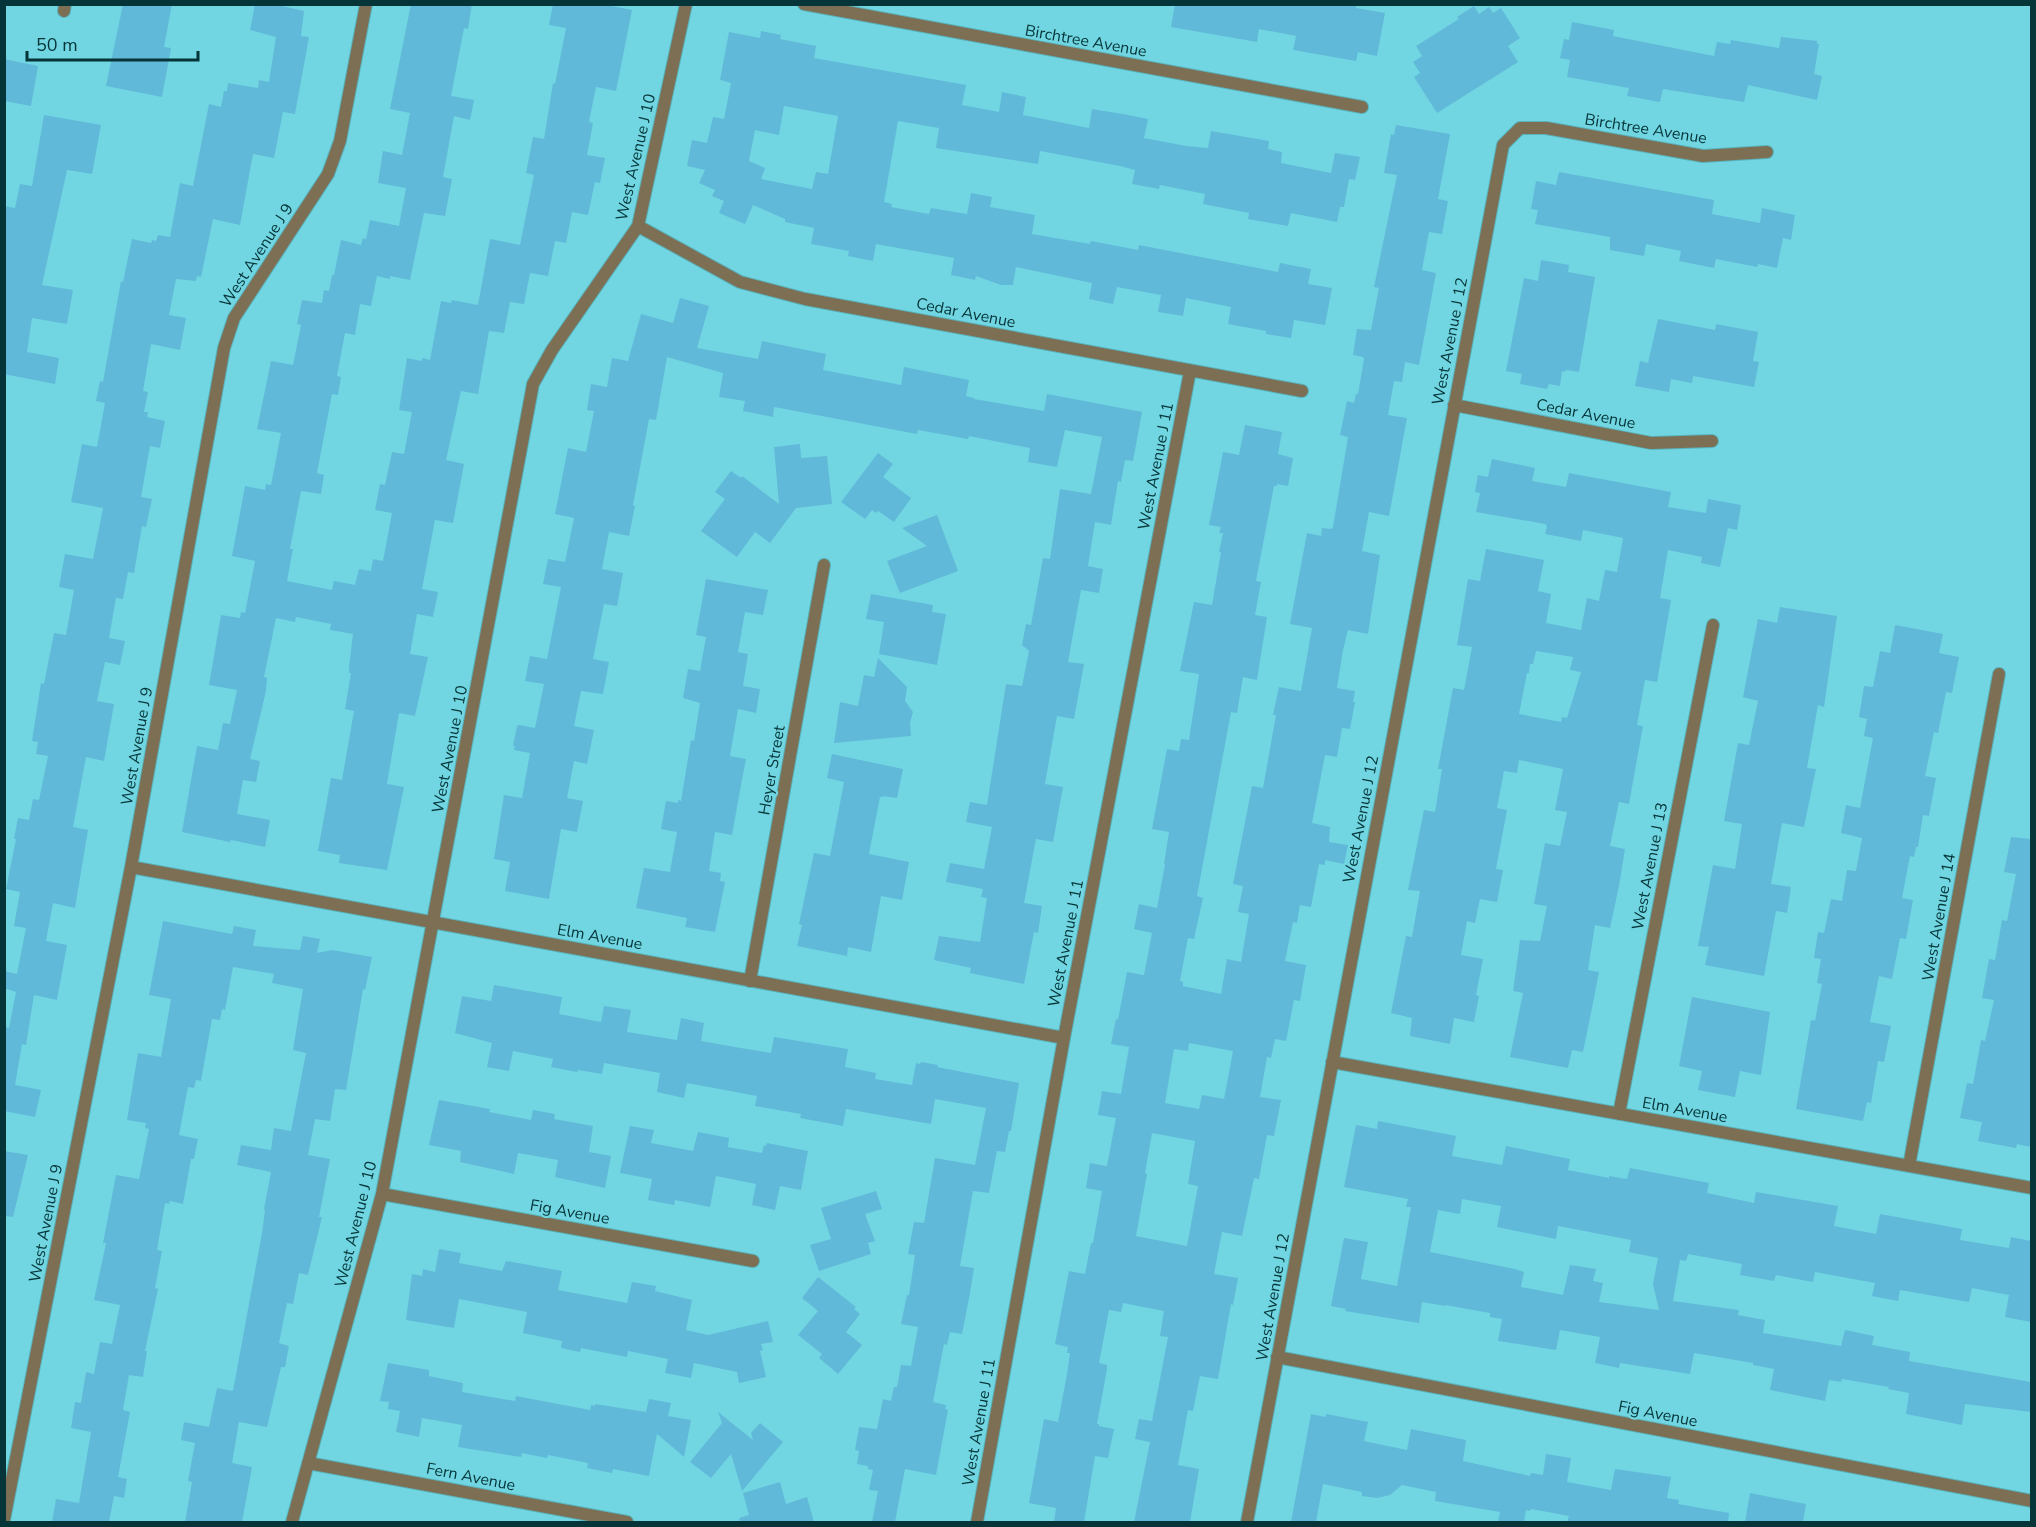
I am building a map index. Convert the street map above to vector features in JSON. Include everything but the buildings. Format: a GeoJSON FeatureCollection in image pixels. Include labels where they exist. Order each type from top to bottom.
{"type":"FeatureCollection","features":[{"type":"Feature","properties":{"kind":"street","name":"West Avenue J 9"},"geometry":{"type":"LineString","coordinates":[[4,1520],[131,867],[224,348],[234,318],[328,174],[340,141],[366,4]]}},
{"type":"Feature","properties":{"kind":"street","name":"West Avenue J 10"},"geometry":{"type":"LineString","coordinates":[[292,1522],[382,1194],[534,384],[552,350],[638,226],[686,4]]}},
{"type":"Feature","properties":{"kind":"street","name":"Birchtree Avenue"},"geometry":{"type":"LineString","coordinates":[[804,4],[1362,107]]}},
{"type":"Feature","properties":{"kind":"street","name":"Birchtree Avenue"},"geometry":{"type":"LineString","coordinates":[[1520,128],[1546,128],[1702,156],[1767,152]]}},
{"type":"Feature","properties":{"kind":"street","name":"West Avenue J 12"},"geometry":{"type":"LineString","coordinates":[[1246,1522],[1503,145],[1520,128]]}},
{"type":"Feature","properties":{"kind":"street","name":"Cedar Avenue"},"geometry":{"type":"LineString","coordinates":[[638,226],[740,282],[805,299],[1302,391]]}},
{"type":"Feature","properties":{"kind":"street","name":"West Avenue J 11"},"geometry":{"type":"LineString","coordinates":[[977,1522],[1064,1038],[1190,371]]}},
{"type":"Feature","properties":{"kind":"street","name":"Cedar Avenue"},"geometry":{"type":"LineString","coordinates":[[1454,405],[1651,443],[1712,441]]}},
{"type":"Feature","properties":{"kind":"street","name":"Heyer Street"},"geometry":{"type":"LineString","coordinates":[[750,981],[824,565]]}},
{"type":"Feature","properties":{"kind":"street","name":"West Avenue J 13"},"geometry":{"type":"LineString","coordinates":[[1618,1114],[1713,625]]}},
{"type":"Feature","properties":{"kind":"street","name":"West Avenue J 14"},"geometry":{"type":"LineString","coordinates":[[1909,1166],[1999,674]]}},
{"type":"Feature","properties":{"kind":"street","name":"Elm Avenue"},"geometry":{"type":"LineString","coordinates":[[131,867],[1064,1038]]}},
{"type":"Feature","properties":{"kind":"street","name":"Elm Avenue"},"geometry":{"type":"LineString","coordinates":[[1332,1062],[2031,1188]]}},
{"type":"Feature","properties":{"kind":"street","name":"Fig Avenue"},"geometry":{"type":"LineString","coordinates":[[382,1194],[753,1261]]}},
{"type":"Feature","properties":{"kind":"street","name":"Fig Avenue"},"geometry":{"type":"LineString","coordinates":[[1277,1357],[2031,1501]]}},
{"type":"Feature","properties":{"kind":"street","name":"Fern Avenue"},"geometry":{"type":"LineString","coordinates":[[308,1463],[627,1522]]}}]}
